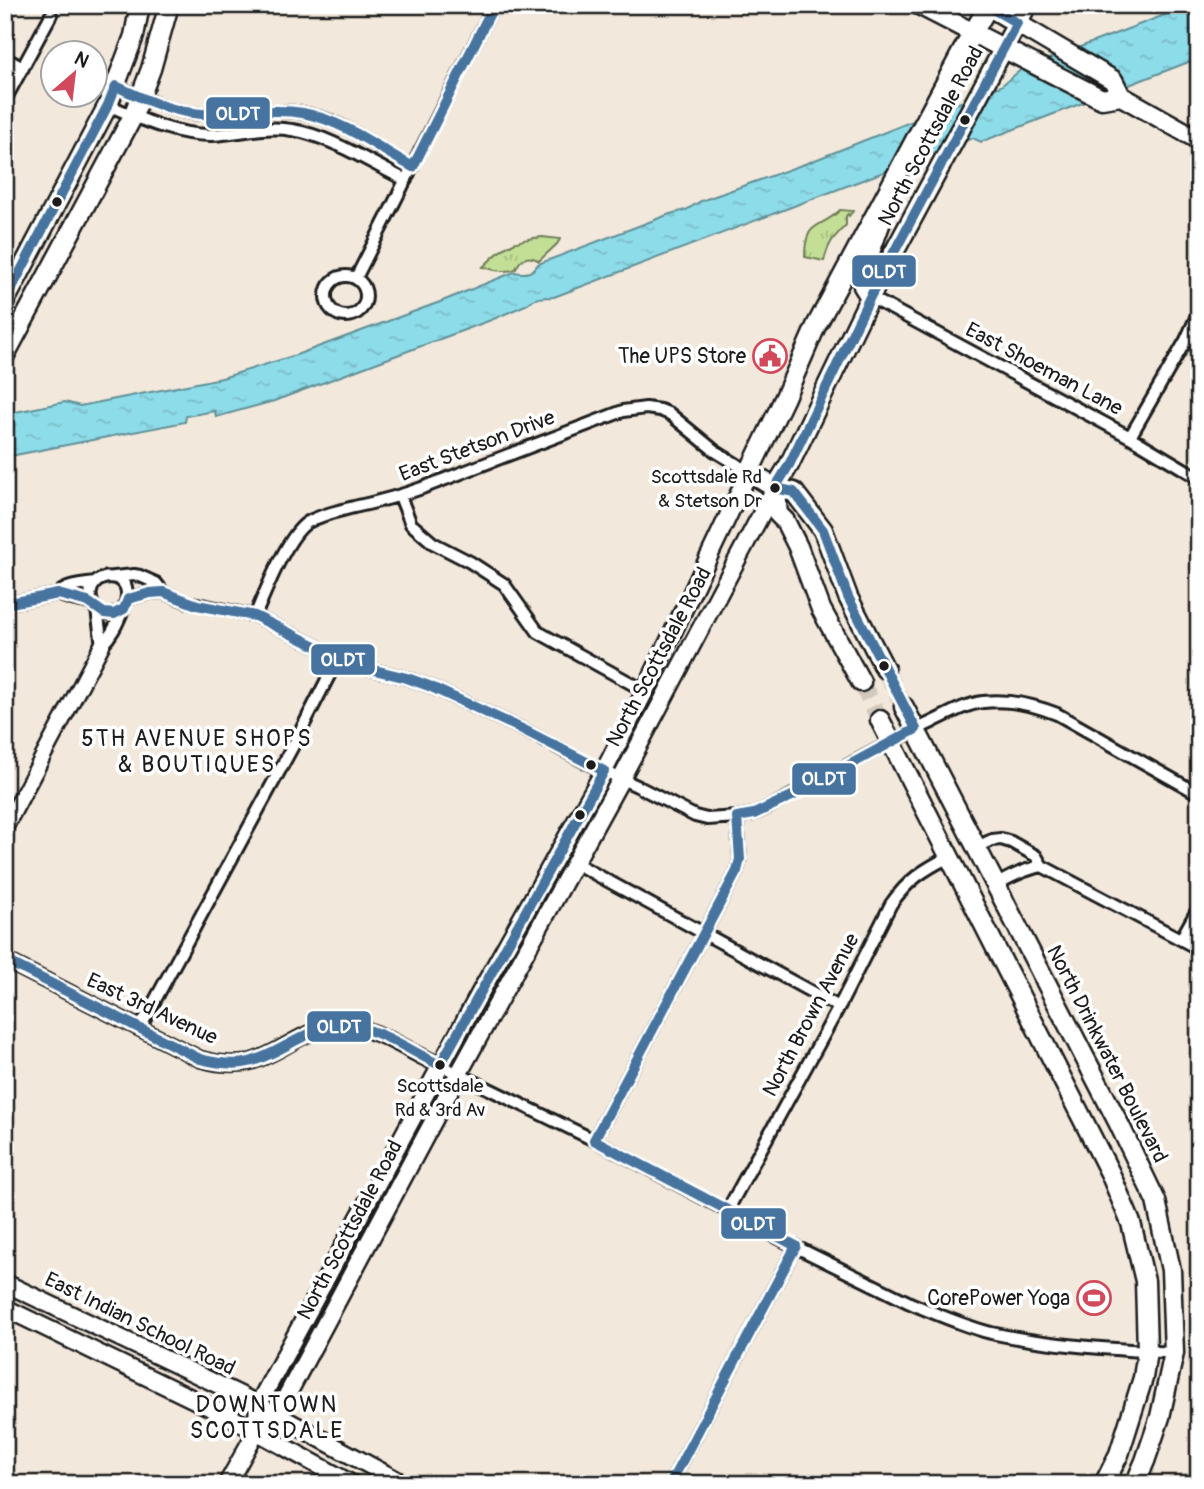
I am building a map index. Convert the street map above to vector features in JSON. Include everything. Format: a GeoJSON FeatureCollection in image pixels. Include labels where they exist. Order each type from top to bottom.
{"type":"FeatureCollection","features":[{"type":"Feature","properties":{"kind":"main road"},"geometry":{"type":"LineString","coordinates":[[108,106],[134,36],[140,5]]}},
{"type":"Feature","properties":{"kind":"main road"},"geometry":{"type":"LineString","coordinates":[[5,355],[133,116],[159,44],[169,5]]}},
{"type":"Feature","properties":{"kind":"main road"},"geometry":{"type":"LineString","coordinates":[[919,5],[1102,99],[1121,96]]}},
{"type":"Feature","properties":{"kind":"main road","name":"North Scottsdale Road"},"geometry":{"type":"LineString","coordinates":[[228,1484],[256,1432],[276,1415],[459,1073],[621,779],[789,465],[870,297],[982,88],[1012,52],[1017,23],[1027,5]]}},
{"type":"Feature","properties":{"kind":"main road"},"geometry":{"type":"LineString","coordinates":[[988,6],[1113,80],[1121,96],[1199,140]]}},
{"type":"Feature","properties":{"kind":"main road","name":"North Scottsdale Road"},"geometry":{"type":"LineString","coordinates":[[256,1432],[258,1405],[440,1065],[604,771],[645,691],[816,326],[988,6]]}},
{"type":"Feature","properties":{"kind":"main road"},"geometry":{"type":"LineString","coordinates":[[5,301],[107,108]]}},
{"type":"Feature","properties":{"kind":"main road"},"geometry":{"type":"LineString","coordinates":[[870,297],[863,286],[862,274],[880,224],[886,194]]}},
{"type":"Feature","properties":{"kind":"main road"},"geometry":{"type":"LineString","coordinates":[[749,472],[775,488],[794,492],[823,530],[848,597],[885,669]]}},
{"type":"Feature","properties":{"kind":"main road"},"geometry":{"type":"LineString","coordinates":[[775,488],[778,514],[785,521],[798,547],[821,609],[861,682]]}},
{"type":"Feature","properties":{"kind":"main road","name":"North Drinkwater Boulevard"},"geometry":{"type":"LineString","coordinates":[[904,707],[1156,1201],[1171,1270],[1174,1353],[1160,1418],[1135,1484]]}},
{"type":"Feature","properties":{"kind":"main road"},"geometry":{"type":"LineString","coordinates":[[880,720],[1111,1173],[1126,1208],[1145,1281],[1147,1351],[1140,1386],[1119,1454],[1104,1484]]}},
{"type":"Feature","properties":{"kind":"main road","name":"East Indian School Road"},"geometry":{"type":"LineString","coordinates":[[5,1283],[258,1405],[404,1484]]}},
{"type":"Feature","properties":{"kind":"main road","name":"East Indian School Road"},"geometry":{"type":"LineString","coordinates":[[5,1308],[232,1418],[352,1484]]}},
{"type":"Feature","properties":{"kind":"main road"},"geometry":{"type":"LineString","coordinates":[[59,1334],[69,1312]]}},
{"type":"Feature","properties":{"kind":"street"},"geometry":{"type":"LineString","coordinates":[[356,278],[494,5]]}},
{"type":"Feature","properties":{"kind":"street"},"geometry":{"type":"LineString","coordinates":[[5,100],[51,15]]}},
{"type":"Feature","properties":{"kind":"street"},"geometry":{"type":"LineString","coordinates":[[5,58],[23,68]]}},
{"type":"Feature","properties":{"kind":"street"},"geometry":{"type":"LineString","coordinates":[[116,86],[140,97],[198,114],[274,111],[317,116],[337,123],[413,167]]}},
{"type":"Feature","properties":{"kind":"street"},"geometry":{"type":"LineString","coordinates":[[108,106],[185,133],[209,135],[292,130],[327,140],[406,180]]}},
{"type":"Feature","properties":{"kind":"street","name":"East Shoeman Lane"},"geometry":{"type":"LineString","coordinates":[[870,297],[1130,437],[1199,478]]}},
{"type":"Feature","properties":{"kind":"street"},"geometry":{"type":"LineString","coordinates":[[1130,437],[1186,340],[1199,311]]}},
{"type":"Feature","properties":{"kind":"street","name":"East Stetson Drive"},"geometry":{"type":"LineString","coordinates":[[255,616],[283,556],[306,523],[327,514],[400,496],[623,411],[646,408],[660,410],[715,451],[749,472]]}},
{"type":"Feature","properties":{"kind":"street"},"geometry":{"type":"LineString","coordinates":[[400,496],[411,524],[433,543],[504,584],[538,632],[645,691]]}},
{"type":"Feature","properties":{"kind":"street"},"geometry":{"type":"LineString","coordinates":[[5,604],[58,594],[63,589],[94,583],[103,577],[140,576],[156,583],[163,592]]}},
{"type":"Feature","properties":{"kind":"street"},"geometry":{"type":"LineString","coordinates":[[5,828],[126,604],[126,586],[114,577]]}},
{"type":"Feature","properties":{"kind":"street"},"geometry":{"type":"LineString","coordinates":[[94,583],[90,594],[102,645]]}},
{"type":"Feature","properties":{"kind":"street"},"geometry":{"type":"LineString","coordinates":[[58,594],[111,614],[150,593],[163,592],[197,606],[255,616],[354,665],[429,686],[522,729],[695,816],[707,819],[754,814],[916,729],[982,702],[1012,702],[1037,706],[1058,714],[1199,793]]}},
{"type":"Feature","properties":{"kind":"street"},"geometry":{"type":"LineString","coordinates":[[140,1028],[338,658]]}},
{"type":"Feature","properties":{"kind":"street"},"geometry":{"type":"LineString","coordinates":[[594,1140],[737,871],[740,859],[737,817]]}},
{"type":"Feature","properties":{"kind":"street"},"geometry":{"type":"LineString","coordinates":[[977,847],[992,840],[1011,842],[1036,856],[1042,866],[1199,948]]}},
{"type":"Feature","properties":{"kind":"street","name":"North Brown Avenue"},"geometry":{"type":"LineString","coordinates":[[727,1211],[839,1007],[891,904],[916,875],[949,857]]}},
{"type":"Feature","properties":{"kind":"street"},"geometry":{"type":"LineString","coordinates":[[575,863],[839,1007]]}},
{"type":"Feature","properties":{"kind":"street"},"geometry":{"type":"LineString","coordinates":[[996,885],[1022,871],[1042,866]]}},
{"type":"Feature","properties":{"kind":"street"},"geometry":{"type":"LineString","coordinates":[[1181,939],[1199,906]]}},
{"type":"Feature","properties":{"kind":"street","name":"East 3rd Avenue"},"geometry":{"type":"LineString","coordinates":[[5,960],[200,1059],[213,1062],[248,1062],[303,1035],[332,1026],[355,1027],[372,1032],[594,1140],[727,1211],[910,1303],[988,1332],[1049,1343],[1174,1353]]}},
{"type":"Feature","properties":{"kind":"street"},"geometry":{"type":"LineString","coordinates":[[670,1484],[796,1246]]}},
{"type":"Feature","properties":{"kind":"green space"},"geometry":{"type":"Polygon","coordinates":[[[840,210],[853,211],[846,216],[846,225],[832,241],[824,261],[805,257],[811,231],[840,210]]]}},
{"type":"Feature","properties":{"kind":"green space"},"geometry":{"type":"Polygon","coordinates":[[[542,237],[560,239],[539,261],[525,258],[516,269],[508,271],[483,267],[509,245],[542,237]]]}},
{"type":"Feature","properties":{"kind":"water"},"geometry":{"type":"Polygon","coordinates":[[[1191,5],[1199,5],[1199,58],[981,142],[973,138],[554,297],[536,299],[491,320],[274,401],[216,417],[215,411],[186,416],[185,422],[5,457],[5,414],[65,402],[80,406],[222,378],[296,355],[514,272],[531,271],[538,264],[810,162],[1001,86],[1022,69],[1191,5]]]}},
{"type":"Feature","properties":{"kind":"tunnel"},"geometry":{"type":"LineString","coordinates":[[885,669],[904,707]]}},
{"type":"Feature","properties":{"kind":"tunnel"},"geometry":{"type":"LineString","coordinates":[[861,682],[880,720]]}},
{"type":"Feature","properties":{"kind":"transit line","name":"OLDT"},"geometry":{"type":"LineString","coordinates":[[5,301],[116,86],[157,104],[191,113],[291,111],[318,117],[347,129],[413,167],[494,5]]}},
{"type":"Feature","properties":{"kind":"transit line","name":"OLDT"},"geometry":{"type":"LineString","coordinates":[[670,1484],[796,1246],[594,1140],[737,871],[740,859],[737,817],[754,814],[792,796],[916,729],[848,597],[823,530],[794,492],[775,488],[789,465],[870,297],[1017,23],[986,5]]}},
{"type":"Feature","properties":{"kind":"transit line","name":"OLDT"},"geometry":{"type":"LineString","coordinates":[[5,604],[58,594],[88,602],[104,613],[114,614],[124,609],[128,599],[163,592],[197,605],[255,616],[354,665],[429,686],[604,771],[440,1065],[382,1035],[358,1027],[345,1026],[319,1030],[249,1062],[224,1064],[200,1059],[5,960]]}},
{"type":"Feature","properties":{"kind":"place","name":"The UPS Store"},"geometry":{"type":"Point","coordinates":[770,356]}},
{"type":"Feature","properties":{"kind":"place","name":"Scottsdale Rd & Stetson Dr"},"geometry":{"type":"Point","coordinates":[775,488]}},
{"type":"Feature","properties":{"kind":"place","name":"Scottsdale Rd & 3rd Av"},"geometry":{"type":"Point","coordinates":[440,1065]}},
{"type":"Feature","properties":{"kind":"place","name":"CorePower Yoga"},"geometry":{"type":"Point","coordinates":[1094,1298]}},
{"type":"Feature","properties":{"kind":"district","name":"5TH AVENUE SHOPS & BOUTIQUES"},"geometry":{"type":"Point","coordinates":[197,751]}},
{"type":"Feature","properties":{"kind":"district","name":"DOWNTOWN SCOTTSDALE"},"geometry":{"type":"Point","coordinates":[267,1417]}}]}
